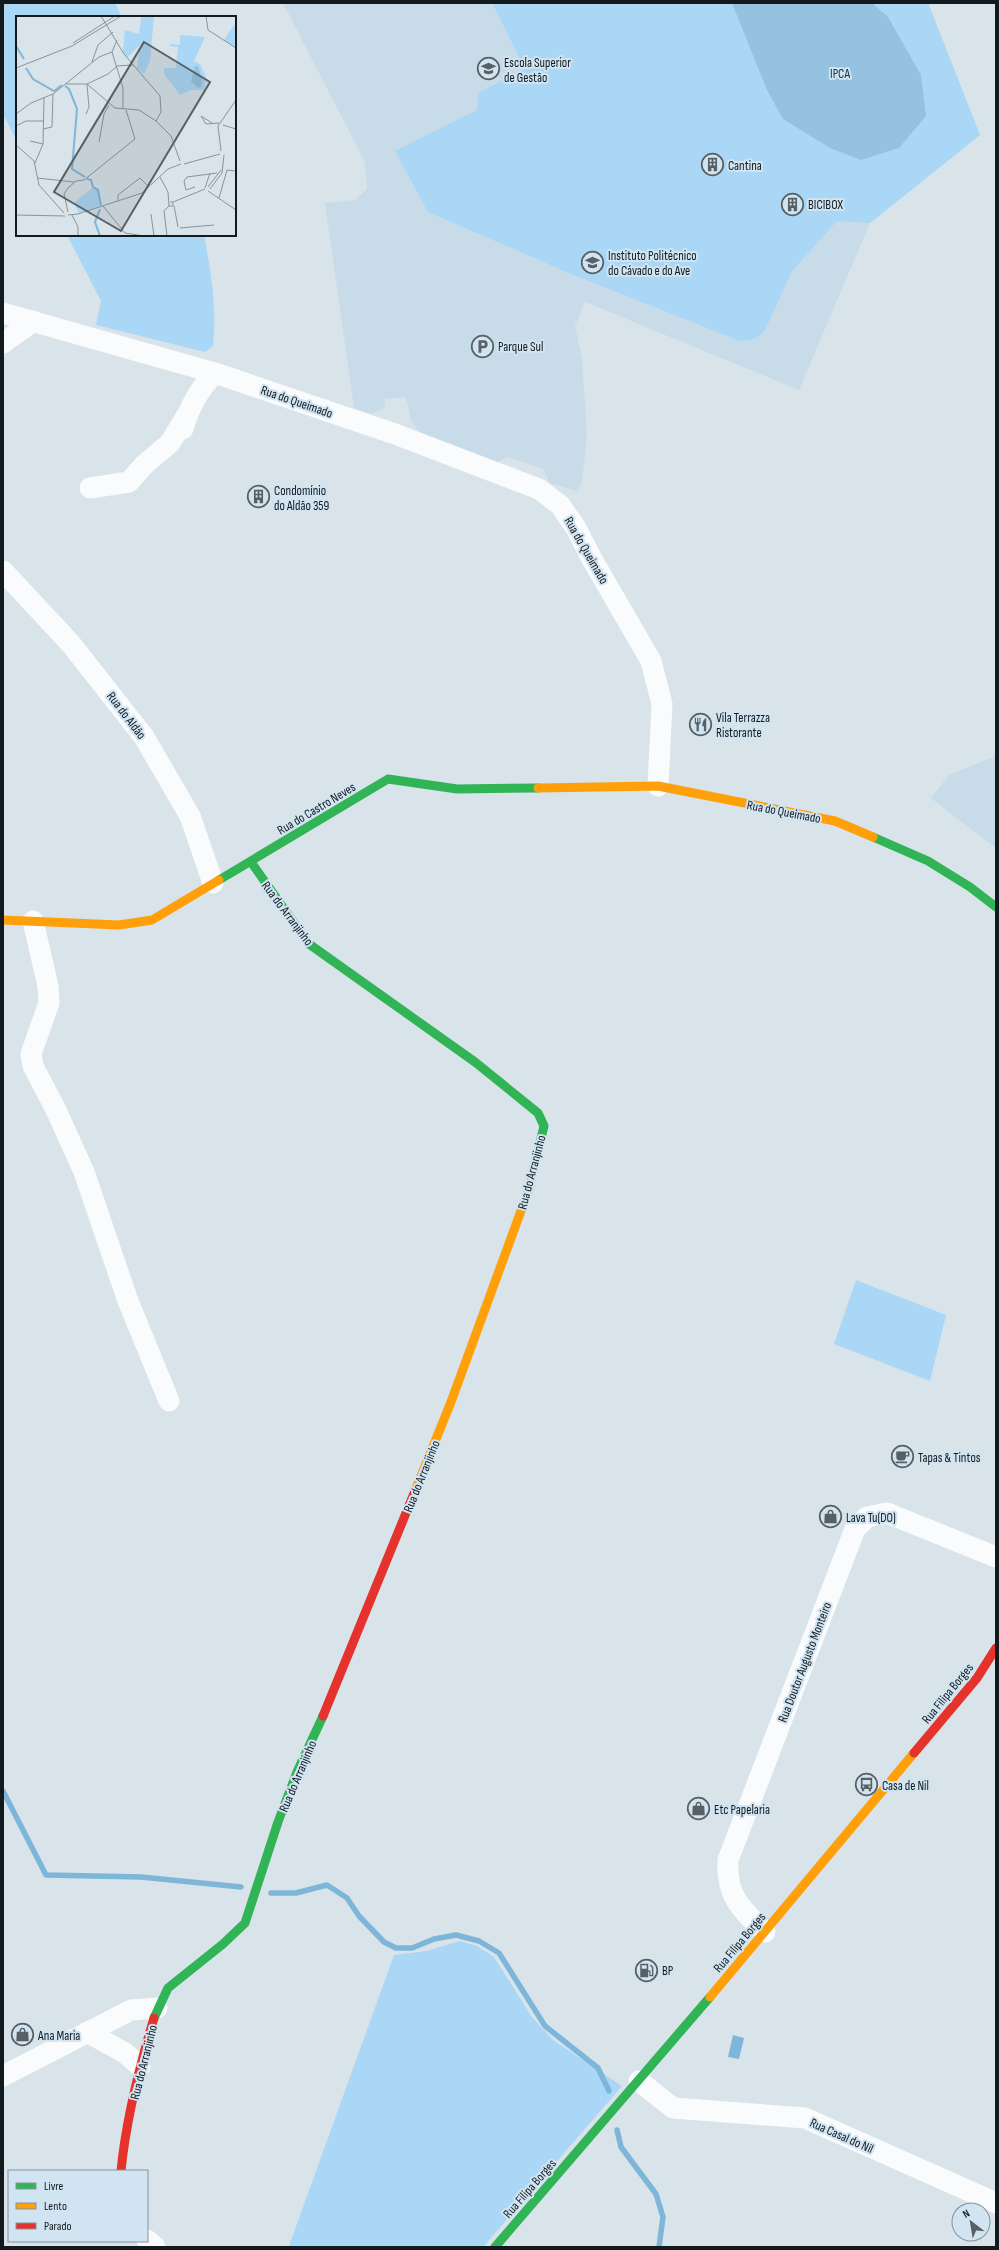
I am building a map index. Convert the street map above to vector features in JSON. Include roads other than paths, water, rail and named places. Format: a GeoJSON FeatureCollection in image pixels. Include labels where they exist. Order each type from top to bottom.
{"type":"FeatureCollection","features":[{"type":"Feature","properties":{"kind":"street","name":"Rua do Queimado"},"geometry":{"type":"LineString","coordinates":[[3,313],[215,373],[395,434],[539,489],[560,505],[576,528],[593,561],[651,661],[662,704],[658,786],[835,821],[928,861],[970,887],[996,908]]}},
{"type":"Feature","properties":{"kind":"street"},"geometry":{"type":"LineString","coordinates":[[3,343],[34,321]]}},
{"type":"Feature","properties":{"kind":"street"},"geometry":{"type":"LineString","coordinates":[[90,488],[129,482],[144,464],[170,443],[202,387],[215,373]]}},
{"type":"Feature","properties":{"kind":"street"},"geometry":{"type":"LineString","coordinates":[[180,440],[187,415]]}},
{"type":"Feature","properties":{"kind":"street","name":"Rua do Aldão"},"geometry":{"type":"LineString","coordinates":[[3,571],[71,644],[144,737],[190,816],[213,883]]}},
{"type":"Feature","properties":{"kind":"street","name":"Rua do Castro Neves"},"geometry":{"type":"LineString","coordinates":[[3,920],[119,925],[152,920],[388,779],[457,789],[658,786]]}},
{"type":"Feature","properties":{"kind":"street","name":"Rua do Arranjinho"},"geometry":{"type":"LineString","coordinates":[[121,2170],[124,2141],[140,2066],[157,2008],[168,1988],[223,1944],[245,1923],[262,1866],[297,1772],[317,1730],[451,1402],[529,1189],[544,1126],[538,1113],[475,1062],[308,944],[251,862]]}},
{"type":"Feature","properties":{"kind":"street"},"geometry":{"type":"LineString","coordinates":[[33,921],[48,986],[49,1003],[31,1054],[33,1066],[56,1110],[84,1172],[128,1301],[169,1401]]}},
{"type":"Feature","properties":{"kind":"street","name":"Rua Doutor Augusto Monteiro"},"geometry":{"type":"LineString","coordinates":[[765,1932],[746,1913],[731,1892],[727,1874],[728,1860],[855,1529],[867,1517],[887,1513],[996,1557]]}},
{"type":"Feature","properties":{"kind":"street","name":"Rua Filipa Borges"},"geometry":{"type":"LineString","coordinates":[[495,2247],[639,2081],[765,1932],[977,1678],[996,1648]]}},
{"type":"Feature","properties":{"kind":"street"},"geometry":{"type":"LineString","coordinates":[[3,2076],[131,2010],[157,2008]]}},
{"type":"Feature","properties":{"kind":"street"},"geometry":{"type":"LineString","coordinates":[[87,2032],[124,2053],[140,2066]]}},
{"type":"Feature","properties":{"kind":"street","name":"Rua Casal do Nil"},"geometry":{"type":"LineString","coordinates":[[639,2081],[673,2108],[805,2118],[996,2203]]}},
{"type":"Feature","properties":{"kind":"waterway"},"geometry":{"type":"LineString","coordinates":[[3,1791],[46,1875],[141,1877],[241,1887]]}},
{"type":"Feature","properties":{"kind":"waterway"},"geometry":{"type":"LineString","coordinates":[[271,1893],[296,1893],[327,1885],[347,1898],[359,1916],[384,1942],[396,1948],[412,1948],[434,1939],[456,1935],[479,1941],[499,1953],[545,2026],[598,2068],[609,2091]]}},
{"type":"Feature","properties":{"kind":"waterway"},"geometry":{"type":"LineString","coordinates":[[617,2130],[621,2147],[656,2194],[663,2217],[659,2247]]}},
{"type":"Feature","properties":{"kind":"place","name":"Escola Superior de Gestão"},"geometry":{"type":"Point","coordinates":[489,69]}},
{"type":"Feature","properties":{"kind":"place","name":"Cantina"},"geometry":{"type":"Point","coordinates":[713,165]}},
{"type":"Feature","properties":{"kind":"place","name":"BICIBOX"},"geometry":{"type":"Point","coordinates":[792,204]}},
{"type":"Feature","properties":{"kind":"place","name":"Instituto Politécnico do Cávado e do Ave"},"geometry":{"type":"Point","coordinates":[593,262]}},
{"type":"Feature","properties":{"kind":"place","name":"Parque Sul"},"geometry":{"type":"Point","coordinates":[482,346]}},
{"type":"Feature","properties":{"kind":"place","name":"Condomínio do Aldão 359"},"geometry":{"type":"Point","coordinates":[259,497]}},
{"type":"Feature","properties":{"kind":"place","name":"Vila Terrazza Ristorante"},"geometry":{"type":"Point","coordinates":[700,724]}},
{"type":"Feature","properties":{"kind":"place","name":"Tapas & Tintos"},"geometry":{"type":"Point","coordinates":[902,1457]}},
{"type":"Feature","properties":{"kind":"place","name":"Lava Tu(DO)"},"geometry":{"type":"Point","coordinates":[831,1517]}},
{"type":"Feature","properties":{"kind":"place","name":"Casa de Nil"},"geometry":{"type":"Point","coordinates":[866,1785]}},
{"type":"Feature","properties":{"kind":"place","name":"Etc Papelaria"},"geometry":{"type":"Point","coordinates":[699,1809]}},
{"type":"Feature","properties":{"kind":"place","name":"BP"},"geometry":{"type":"Point","coordinates":[647,1970]}},
{"type":"Feature","properties":{"kind":"place","name":"Ana Maria"},"geometry":{"type":"Point","coordinates":[22,2035]}},
{"type":"Feature","properties":{"kind":"park label","name":"IPCA"},"geometry":{"type":"Point","coordinates":[840,73]}}]}
